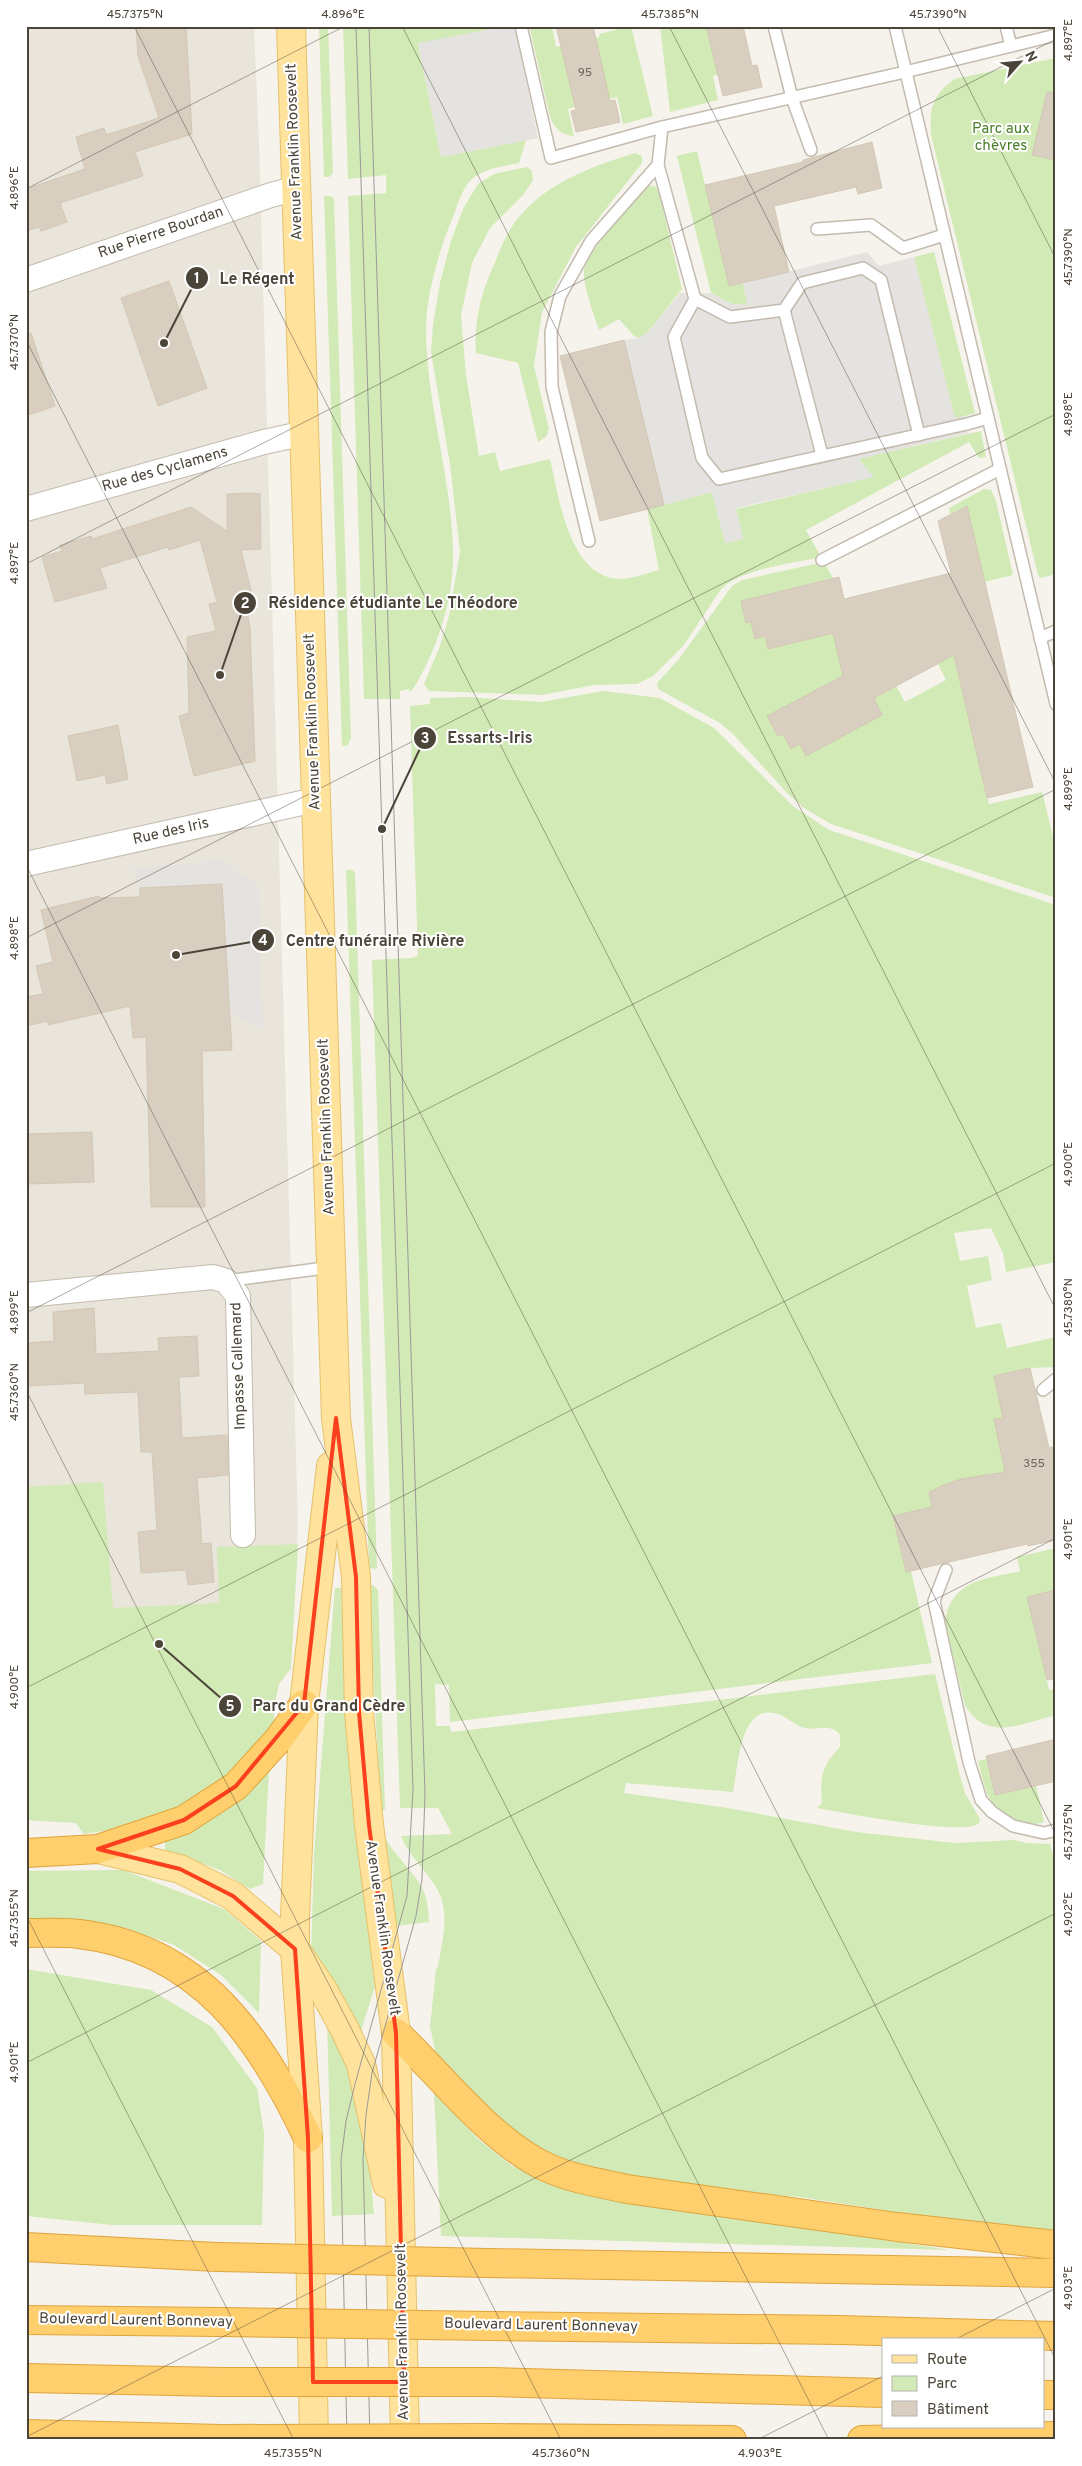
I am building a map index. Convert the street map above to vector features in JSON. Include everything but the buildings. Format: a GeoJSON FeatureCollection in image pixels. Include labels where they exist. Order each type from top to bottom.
{"type":"FeatureCollection","features":[{"type":"Feature","properties":{"kind":"highway"},"geometry":{"type":"LineString","coordinates":[[26,1853],[98,1849],[184,1820],[236,1786],[278,1740],[304,1704]]}},
{"type":"Feature","properties":{"kind":"highway"},"geometry":{"type":"LineString","coordinates":[[26,1933],[80,1934],[123,1944],[161,1958],[191,1977],[217,1997],[254,2042],[288,2096],[308,2138]]}},
{"type":"Feature","properties":{"kind":"highway"},"geometry":{"type":"LineString","coordinates":[[396,2033],[509,2144],[546,2167],[583,2180],[627,2189],[897,2228],[1056,2245]]}},
{"type":"Feature","properties":{"kind":"highway"},"geometry":{"type":"LineString","coordinates":[[26,2247],[217,2257],[1056,2273]]}},
{"type":"Feature","properties":{"kind":"highway","name":"Boulevard Laurent Bonnevay"},"geometry":{"type":"LineString","coordinates":[[26,2320],[840,2330],[1056,2336]]}},
{"type":"Feature","properties":{"kind":"highway"},"geometry":{"type":"LineString","coordinates":[[26,2378],[220,2382],[492,2382],[882,2393]]}},
{"type":"Feature","properties":{"kind":"highway"},"geometry":{"type":"LineString","coordinates":[[26,2434],[222,2439],[494,2438],[732,2440]]}},
{"type":"Feature","properties":{"kind":"highway"},"geometry":{"type":"LineString","coordinates":[[862,2440],[1056,2436]]}},
{"type":"Feature","properties":{"kind":"main road","name":"Avenue Franklin Roosevelt"},"geometry":{"type":"LineString","coordinates":[[291,26],[336,1418],[356,1577],[359,1712],[369,1825],[396,2033],[405,2440]]}},
{"type":"Feature","properties":{"kind":"main road","name":"Avenue Franklin Roosevelt"},"geometry":{"type":"LineString","coordinates":[[314,2440],[308,2138],[295,1950],[304,1704],[320,1579],[336,1418]]}},
{"type":"Feature","properties":{"kind":"main road"},"geometry":{"type":"LineString","coordinates":[[98,1849],[180,1869],[233,1896],[295,1950],[323,1990],[361,2064],[401,2252]]}},
{"type":"Feature","properties":{"kind":"street","name":"Rue Pierre Bourdan"},"geometry":{"type":"LineString","coordinates":[[26,280],[296,188]]}},
{"type":"Feature","properties":{"kind":"street","name":"Rue des Cyclamens"},"geometry":{"type":"LineString","coordinates":[[26,509],[264,442],[305,433]]}},
{"type":"Feature","properties":{"kind":"street","name":"Rue des Iris"},"geometry":{"type":"LineString","coordinates":[[26,864],[315,800]]}},
{"type":"Feature","properties":{"kind":"street","name":"Impasse Callemard"},"geometry":{"type":"LineString","coordinates":[[26,1295],[213,1277],[226,1281],[238,1296],[243,1535]]}},
{"type":"Feature","properties":{"kind":"lane"},"geometry":{"type":"LineString","coordinates":[[521,26],[551,158],[662,127],[906,72],[1056,35]]}},
{"type":"Feature","properties":{"kind":"lane"},"geometry":{"type":"LineString","coordinates":[[774,26],[792,98],[811,150]]}},
{"type":"Feature","properties":{"kind":"lane"},"geometry":{"type":"LineString","coordinates":[[895,26],[1056,704]]}},
{"type":"Feature","properties":{"kind":"lane"},"geometry":{"type":"LineString","coordinates":[[1006,26],[1011,46]]}},
{"type":"Feature","properties":{"kind":"lane"},"geometry":{"type":"LineString","coordinates":[[662,127],[658,165],[695,299],[674,337],[702,458],[719,479],[988,418]]}},
{"type":"Feature","properties":{"kind":"lane"},"geometry":{"type":"LineString","coordinates":[[589,541],[552,386],[551,332],[560,296],[591,242],[658,165]]}},
{"type":"Feature","properties":{"kind":"lane"},"geometry":{"type":"LineString","coordinates":[[816,229],[871,225],[903,248],[944,235]]}},
{"type":"Feature","properties":{"kind":"lane"},"geometry":{"type":"LineString","coordinates":[[822,455],[784,310],[802,283],[863,268],[881,280],[919,435]]}},
{"type":"Feature","properties":{"kind":"lane"},"geometry":{"type":"LineString","coordinates":[[695,299],[730,317],[784,310]]}},
{"type":"Feature","properties":{"kind":"lane"},"geometry":{"type":"LineString","coordinates":[[822,560],[1000,469]]}},
{"type":"Feature","properties":{"kind":"lane"},"geometry":{"type":"LineString","coordinates":[[1040,638],[1056,631]]}},
{"type":"Feature","properties":{"kind":"lane"},"geometry":{"type":"LineString","coordinates":[[226,1281],[332,1267]]}},
{"type":"Feature","properties":{"kind":"lane"},"geometry":{"type":"LineString","coordinates":[[1043,1390],[1056,1379]]}},
{"type":"Feature","properties":{"kind":"lane"},"geometry":{"type":"LineString","coordinates":[[946,1570],[934,1602],[969,1762],[981,1800],[992,1812],[1013,1826],[1044,1832],[1056,1830]]}},
{"type":"Feature","properties":{"kind":"highlighted area"},"geometry":{"type":"Polygon","coordinates":[[[336,1418],[356,1577],[359,1712],[369,1825],[396,2033],[404,2382],[313,2382],[308,2138],[295,1949],[233,1896],[180,1869],[98,1849],[184,1820],[236,1786],[304,1704],[336,1418]]]}},
{"type":"Feature","properties":{"kind":"shaded area"},"geometry":{"type":"Polygon","coordinates":[[[26,26],[254,26],[259,142],[298,1525],[291,1668],[279,1684],[274,1707],[274,1726],[84,1834],[76,1823],[26,1820],[26,26]]]}},
{"type":"Feature","properties":{"kind":"shaded area"},"geometry":{"type":"Polygon","coordinates":[[[506,26],[515,26],[538,138],[441,157],[418,43],[506,26]]]}},
{"type":"Feature","properties":{"kind":"shaded area"},"geometry":{"type":"Polygon","coordinates":[[[867,252],[879,266],[914,257],[955,418],[965,416],[969,433],[859,459],[874,477],[736,508],[743,539],[725,543],[712,492],[664,505],[624,340],[639,338],[648,332],[680,293],[711,293],[732,304],[747,305],[743,283],[867,252]]]}},
{"type":"Feature","properties":{"kind":"shaded area"},"geometry":{"type":"Polygon","coordinates":[[[226,860],[242,876],[258,885],[263,1029],[230,1012],[222,884],[140,888],[131,868],[226,860]]]}},
{"type":"Feature","properties":{"kind":"green space"},"geometry":{"type":"Polygon","coordinates":[[[319,26],[328,26],[333,173],[329,177],[324,177],[319,26]]]}},
{"type":"Feature","properties":{"kind":"green space"},"geometry":{"type":"Polygon","coordinates":[[[343,26],[506,26],[418,44],[441,157],[526,140],[519,163],[484,172],[473,178],[465,187],[442,246],[434,274],[428,302],[426,328],[427,356],[452,525],[453,570],[447,606],[430,658],[413,689],[409,692],[409,689],[400,691],[400,699],[364,699],[348,196],[386,193],[386,175],[348,179],[343,26]]]}},
{"type":"Feature","properties":{"kind":"green space"},"geometry":{"type":"Polygon","coordinates":[[[552,26],[556,47],[561,46],[575,107],[568,109],[574,136],[559,131],[550,117],[530,29],[552,26]]]}},
{"type":"Feature","properties":{"kind":"green space"},"geometry":{"type":"Polygon","coordinates":[[[631,26],[653,116],[623,124],[617,97],[609,99],[596,38],[600,36],[599,34],[631,26]]]}},
{"type":"Feature","properties":{"kind":"green space"},"geometry":{"type":"Polygon","coordinates":[[[660,26],[706,26],[718,75],[713,76],[718,100],[670,112],[660,26]]]}},
{"type":"Feature","properties":{"kind":"green space","name":"Parc aux chèvres"},"geometry":{"type":"Polygon","coordinates":[[[1056,58],[1056,574],[1040,578],[931,135],[931,118],[937,97],[954,79],[1056,58]]]}},
{"type":"Feature","properties":{"kind":"green space"},"geometry":{"type":"Polygon","coordinates":[[[697,151],[729,286],[743,283],[748,305],[732,304],[711,293],[677,156],[697,151]]]}},
{"type":"Feature","properties":{"kind":"green space"},"geometry":{"type":"Polygon","coordinates":[[[635,153],[642,156],[642,163],[576,247],[542,312],[534,366],[549,429],[546,437],[538,442],[518,363],[476,353],[477,320],[485,288],[507,234],[519,217],[543,194],[587,170],[635,153]]]}},
{"type":"Feature","properties":{"kind":"green space"},"geometry":{"type":"Polygon","coordinates":[[[527,167],[532,171],[533,180],[524,194],[490,228],[472,263],[461,315],[466,375],[479,456],[495,452],[500,471],[550,459],[563,514],[570,534],[578,551],[590,566],[604,576],[622,579],[659,570],[647,509],[712,492],[725,543],[743,539],[736,509],[873,477],[858,459],[981,431],[986,457],[979,458],[969,442],[806,530],[821,557],[755,571],[731,582],[721,589],[684,645],[653,676],[637,684],[594,685],[542,695],[429,691],[424,684],[440,646],[449,616],[460,552],[450,464],[431,352],[433,325],[440,283],[451,241],[463,209],[478,184],[494,174],[527,167]]]}},
{"type":"Feature","properties":{"kind":"green space"},"geometry":{"type":"Polygon","coordinates":[[[649,185],[656,187],[659,193],[682,289],[648,332],[639,338],[634,336],[619,319],[599,330],[587,292],[584,270],[593,252],[612,225],[634,199],[649,185]]]}},
{"type":"Feature","properties":{"kind":"green space"},"geometry":{"type":"Polygon","coordinates":[[[324,196],[331,196],[334,199],[351,738],[347,746],[342,746],[324,196]]]}},
{"type":"Feature","properties":{"kind":"green space"},"geometry":{"type":"Polygon","coordinates":[[[934,252],[975,413],[955,419],[914,257],[934,252]]]}},
{"type":"Feature","properties":{"kind":"green space"},"geometry":{"type":"Polygon","coordinates":[[[984,489],[991,490],[996,501],[1013,575],[984,582],[967,506],[950,514],[949,508],[984,489]]]}},
{"type":"Feature","properties":{"kind":"green space"},"geometry":{"type":"Polygon","coordinates":[[[824,562],[833,578],[741,601],[746,623],[751,622],[755,639],[765,636],[768,649],[833,633],[843,676],[767,716],[778,736],[783,734],[791,749],[800,744],[806,756],[882,715],[870,692],[877,678],[885,692],[896,686],[905,702],[946,680],[938,664],[949,657],[950,621],[989,804],[1042,792],[1056,848],[1056,898],[831,824],[804,808],[788,794],[734,735],[720,723],[658,689],[657,683],[679,659],[732,586],[742,580],[824,562]]]}},
{"type":"Feature","properties":{"kind":"green space"},"geometry":{"type":"Polygon","coordinates":[[[603,691],[660,698],[714,728],[793,806],[829,830],[1056,905],[1056,1262],[1006,1272],[1003,1253],[991,1228],[954,1233],[960,1261],[988,1256],[992,1280],[967,1286],[976,1328],[1001,1323],[1007,1348],[1056,1337],[1056,1367],[1030,1368],[994,1376],[1003,1418],[994,1420],[1002,1456],[1013,1472],[961,1479],[929,1492],[932,1507],[906,1572],[911,1571],[932,1663],[450,1722],[449,1685],[435,1684],[436,1726],[450,1726],[451,1732],[935,1674],[965,1793],[980,1819],[979,1823],[969,1827],[902,1822],[817,1808],[822,1803],[821,1786],[823,1773],[825,1767],[840,1747],[840,1735],[837,1731],[829,1728],[810,1729],[801,1727],[774,1713],[762,1713],[754,1719],[747,1729],[742,1741],[733,1792],[626,1783],[624,1793],[728,1808],[856,1832],[955,1843],[1014,1840],[1027,1843],[1050,1844],[1056,1866],[1056,2232],[909,2214],[801,2197],[656,2187],[589,2173],[550,2154],[513,2130],[477,2100],[436,2054],[430,2027],[436,1969],[438,1967],[443,1937],[443,1906],[441,1896],[432,1880],[408,1850],[401,1836],[452,1834],[438,1808],[400,1808],[372,960],[418,956],[410,706],[430,704],[430,698],[468,697],[541,702],[603,691]]]}},
{"type":"Feature","properties":{"kind":"green space"},"geometry":{"type":"Polygon","coordinates":[[[346,870],[353,870],[355,873],[377,1569],[369,1568],[346,870]]]}},
{"type":"Feature","properties":{"kind":"green space"},"geometry":{"type":"Polygon","coordinates":[[[103,1482],[113,1608],[219,1603],[217,1547],[298,1544],[291,1668],[279,1684],[274,1707],[274,1726],[235,1773],[191,1805],[112,1830],[84,1834],[76,1823],[26,1820],[26,1487],[103,1482]]]}},
{"type":"Feature","properties":{"kind":"green space"},"geometry":{"type":"Polygon","coordinates":[[[1056,1548],[1056,1590],[1027,1597],[1049,1690],[1056,1689],[1056,1725],[1053,1716],[1016,1726],[993,1727],[973,1716],[965,1705],[945,1623],[948,1609],[954,1598],[971,1584],[994,1576],[1020,1571],[1017,1557],[1056,1548]]]}},
{"type":"Feature","properties":{"kind":"green space"},"geometry":{"type":"Polygon","coordinates":[[[373,1585],[378,1590],[385,1810],[381,1810],[368,1586],[373,1585]]]}},
{"type":"Feature","properties":{"kind":"green space"},"geometry":{"type":"Polygon","coordinates":[[[335,1588],[341,1588],[350,1784],[375,1986],[361,2031],[359,2032],[311,1956],[314,1854],[335,1588]]]}},
{"type":"Feature","properties":{"kind":"green space"},"geometry":{"type":"Polygon","coordinates":[[[986,1759],[995,1795],[1036,1785],[1044,1822],[1028,1824],[1020,1822],[998,1809],[992,1802],[983,1783],[978,1761],[986,1759]]]}},
{"type":"Feature","properties":{"kind":"green space"},"geometry":{"type":"Polygon","coordinates":[[[269,1770],[263,1884],[250,1889],[220,1870],[165,1850],[165,1841],[194,1828],[221,1812],[258,1782],[269,1770]]]}},
{"type":"Feature","properties":{"kind":"green space"},"geometry":{"type":"Polygon","coordinates":[[[385,1838],[420,1884],[427,1902],[429,1922],[396,1926],[385,1838]]]}},
{"type":"Feature","properties":{"kind":"green space"},"geometry":{"type":"Polygon","coordinates":[[[123,1870],[224,1909],[261,1941],[259,2013],[221,1975],[174,1945],[126,1928],[26,1918],[26,1871],[123,1870]]]}},
{"type":"Feature","properties":{"kind":"green space"},"geometry":{"type":"Polygon","coordinates":[[[26,1969],[151,1990],[212,2027],[257,2088],[264,2133],[262,2225],[112,2225],[26,2216],[26,1969]]]}},
{"type":"Feature","properties":{"kind":"green space"},"geometry":{"type":"Polygon","coordinates":[[[327,2016],[344,2050],[368,2149],[374,2214],[332,2216],[327,2016]]]}},
{"type":"Feature","properties":{"kind":"green space"},"geometry":{"type":"Polygon","coordinates":[[[434,2092],[478,2139],[512,2166],[559,2185],[744,2219],[950,2250],[441,2236],[434,2092]]]}},
{"type":"Feature","properties":{"kind":"tram line"},"geometry":{"type":"LineString","coordinates":[[347,2440],[341,2160],[346,2121],[355,2084],[407,1896],[413,1789],[356,26]]}},
{"type":"Feature","properties":{"kind":"tram line"},"geometry":{"type":"LineString","coordinates":[[369,26],[425,1794],[422,1879],[416,1916],[372,2073],[366,2115],[363,2158],[370,2440]]}},
{"type":"Feature","properties":{"kind":"place","name":"Le Régent"},"geometry":{"type":"Point","coordinates":[164,343]}},
{"type":"Feature","properties":{"kind":"place","name":"Résidence étudiante Le Théodore"},"geometry":{"type":"Point","coordinates":[220,675]}},
{"type":"Feature","properties":{"kind":"place","name":"Essarts-Iris"},"geometry":{"type":"Point","coordinates":[382,829]}},
{"type":"Feature","properties":{"kind":"place","name":"Centre funéraire Rivière"},"geometry":{"type":"Point","coordinates":[176,955]}},
{"type":"Feature","properties":{"kind":"place","name":"Parc du Grand Cèdre"},"geometry":{"type":"Point","coordinates":[159,1644]}}]}
